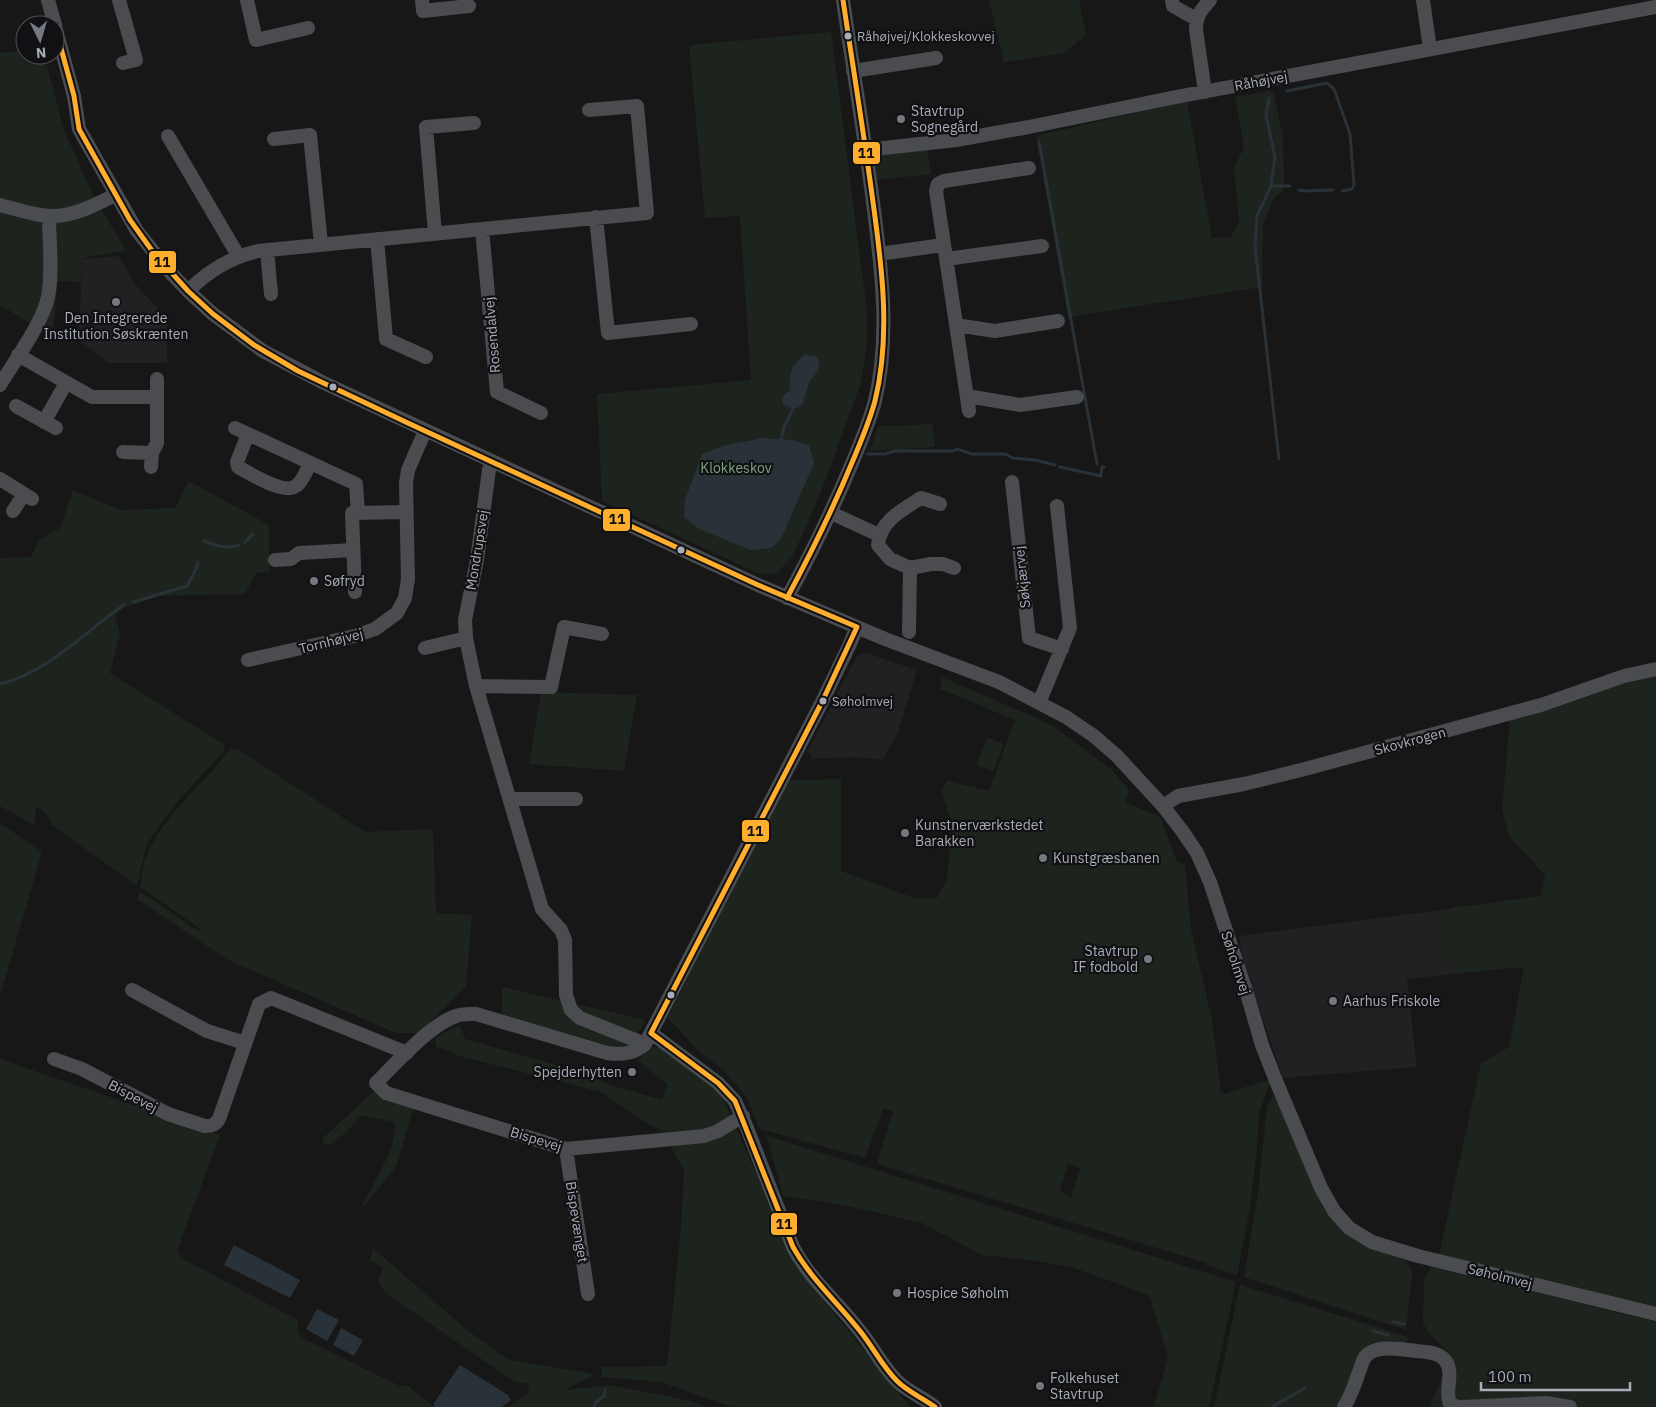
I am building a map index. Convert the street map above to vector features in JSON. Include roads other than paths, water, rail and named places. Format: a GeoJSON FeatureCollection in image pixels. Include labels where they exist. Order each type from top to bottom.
{"type":"FeatureCollection","features":[{"type":"Feature","properties":{"kind":"street","name":"Søholmvej"},"geometry":{"type":"LineString","coordinates":[[48,0],[52,15]]}},
{"type":"Feature","properties":{"kind":"street"},"geometry":{"type":"LineString","coordinates":[[119,0],[136,60],[123,63]]}},
{"type":"Feature","properties":{"kind":"street"},"geometry":{"type":"LineString","coordinates":[[247,0],[256,40],[308,28]]}},
{"type":"Feature","properties":{"kind":"street"},"geometry":{"type":"LineString","coordinates":[[422,0],[423,11],[469,6]]}},
{"type":"Feature","properties":{"kind":"street"},"geometry":{"type":"LineString","coordinates":[[787,598],[831,512],[866,430],[876,394],[884,334],[879,254],[866,150],[843,0]]}},
{"type":"Feature","properties":{"kind":"street"},"geometry":{"type":"LineString","coordinates":[[1172,0],[1173,6],[1196,20]]}},
{"type":"Feature","properties":{"kind":"street"},"geometry":{"type":"LineString","coordinates":[[1206,92],[1196,20],[1198,13],[1210,0]]}},
{"type":"Feature","properties":{"kind":"street"},"geometry":{"type":"LineString","coordinates":[[1424,0],[1430,49]]}},
{"type":"Feature","properties":{"kind":"street","name":"Råhøjvej"},"geometry":{"type":"LineString","coordinates":[[866,150],[956,140],[1029,127],[1430,49],[1632,5],[1656,7]]}},
{"type":"Feature","properties":{"kind":"street"},"geometry":{"type":"LineString","coordinates":[[853,72],[936,58]]}},
{"type":"Feature","properties":{"kind":"street","name":"Søholmvej"},"geometry":{"type":"LineString","coordinates":[[65,63],[74,96],[79,128],[137,231],[169,272],[188,292],[213,314],[263,351],[298,370],[425,431],[787,598],[856,627],[999,682],[1073,721],[1117,756],[1163,806],[1197,853],[1210,882],[1262,1045],[1276,1081],[1321,1188],[1334,1211],[1349,1228],[1372,1242],[1418,1256],[1656,1314]]}},
{"type":"Feature","properties":{"kind":"street"},"geometry":{"type":"LineString","coordinates":[[188,292],[208,273],[239,257],[267,250],[647,213],[637,106],[589,110]]}},
{"type":"Feature","properties":{"kind":"street"},"geometry":{"type":"LineString","coordinates":[[435,233],[426,127],[474,123]]}},
{"type":"Feature","properties":{"kind":"street"},"geometry":{"type":"LineString","coordinates":[[274,139],[310,135],[321,244]]}},
{"type":"Feature","properties":{"kind":"street"},"geometry":{"type":"LineString","coordinates":[[168,136],[239,257]]}},
{"type":"Feature","properties":{"kind":"street"},"geometry":{"type":"LineString","coordinates":[[969,411],[936,191],[938,184],[944,181],[1029,168]]}},
{"type":"Feature","properties":{"kind":"street"},"geometry":{"type":"LineString","coordinates":[[0,205],[48,216],[77,212],[115,194]]}},
{"type":"Feature","properties":{"kind":"street"},"geometry":{"type":"LineString","coordinates":[[0,385],[41,315],[48,297],[50,284],[48,216]]}},
{"type":"Feature","properties":{"kind":"street"},"geometry":{"type":"LineString","coordinates":[[596,217],[608,333],[691,324]]}},
{"type":"Feature","properties":{"kind":"street","name":"Rosendalvej"},"geometry":{"type":"LineString","coordinates":[[482,228],[497,392],[541,413]]}},
{"type":"Feature","properties":{"kind":"street"},"geometry":{"type":"LineString","coordinates":[[377,239],[386,340],[426,357]]}},
{"type":"Feature","properties":{"kind":"street"},"geometry":{"type":"LineString","coordinates":[[879,254],[944,244]]}},
{"type":"Feature","properties":{"kind":"street"},"geometry":{"type":"LineString","coordinates":[[946,259],[1042,246]]}},
{"type":"Feature","properties":{"kind":"street"},"geometry":{"type":"LineString","coordinates":[[267,250],[271,294]]}},
{"type":"Feature","properties":{"kind":"street"},"geometry":{"type":"LineString","coordinates":[[956,326],[995,331],[1058,321]]}},
{"type":"Feature","properties":{"kind":"street"},"geometry":{"type":"LineString","coordinates":[[18,355],[92,397],[157,397]]}},
{"type":"Feature","properties":{"kind":"street"},"geometry":{"type":"LineString","coordinates":[[122,452],[152,460],[157,443],[157,379]]}},
{"type":"Feature","properties":{"kind":"street"},"geometry":{"type":"LineString","coordinates":[[16,406],[50,425],[66,383]]}},
{"type":"Feature","properties":{"kind":"street"},"geometry":{"type":"LineString","coordinates":[[967,396],[1020,405],[1077,397]]}},
{"type":"Feature","properties":{"kind":"street"},"geometry":{"type":"LineString","coordinates":[[235,428],[356,484],[358,513]]}},
{"type":"Feature","properties":{"kind":"street","name":"Tornhøjvej"},"geometry":{"type":"LineString","coordinates":[[248,660],[355,636],[375,629],[397,613],[405,598],[408,579],[406,483],[408,470],[425,431]]}},
{"type":"Feature","properties":{"kind":"street"},"geometry":{"type":"LineString","coordinates":[[248,434],[237,462],[238,467],[282,489],[292,489],[298,486],[310,463]]}},
{"type":"Feature","properties":{"kind":"street","name":"Mondrupsvej"},"geometry":{"type":"LineString","coordinates":[[492,462],[488,470],[477,560],[465,620],[466,638],[476,686],[542,909],[561,930],[565,940],[566,995],[571,1010],[580,1018],[648,1038]]}},
{"type":"Feature","properties":{"kind":"street"},"geometry":{"type":"LineString","coordinates":[[0,479],[28,496],[13,511]]}},
{"type":"Feature","properties":{"kind":"street","name":"Søkjærvej"},"geometry":{"type":"LineString","coordinates":[[1012,482],[1029,638],[1062,649]]}},
{"type":"Feature","properties":{"kind":"street"},"geometry":{"type":"LineString","coordinates":[[940,504],[921,498],[895,515],[879,535],[878,545],[882,552],[890,559],[910,568],[931,564],[943,564],[954,568]]}},
{"type":"Feature","properties":{"kind":"street"},"geometry":{"type":"LineString","coordinates":[[1039,703],[1070,628],[1057,506]]}},
{"type":"Feature","properties":{"kind":"street"},"geometry":{"type":"LineString","coordinates":[[355,592],[352,513],[406,512]]}},
{"type":"Feature","properties":{"kind":"street"},"geometry":{"type":"LineString","coordinates":[[831,512],[879,535]]}},
{"type":"Feature","properties":{"kind":"street"},"geometry":{"type":"LineString","coordinates":[[275,560],[291,559],[300,553],[353,550]]}},
{"type":"Feature","properties":{"kind":"street"},"geometry":{"type":"LineString","coordinates":[[909,632],[910,568]]}},
{"type":"Feature","properties":{"kind":"street"},"geometry":{"type":"LineString","coordinates":[[476,686],[551,687],[564,627],[602,634]]}},
{"type":"Feature","properties":{"kind":"street"},"geometry":{"type":"LineString","coordinates":[[856,627],[822,702],[648,1038],[718,1083],[735,1101],[793,1248],[801,1263],[815,1282],[860,1330],[896,1380],[910,1392],[925,1399],[935,1407]]}},
{"type":"Feature","properties":{"kind":"street"},"geometry":{"type":"LineString","coordinates":[[424,648],[466,638]]}},
{"type":"Feature","properties":{"kind":"street","name":"Skovkrogen"},"geometry":{"type":"LineString","coordinates":[[1163,806],[1178,796],[1244,784],[1305,769],[1541,705],[1624,676],[1656,669]]}},
{"type":"Feature","properties":{"kind":"street"},"geometry":{"type":"LineString","coordinates":[[510,799],[576,799]]}},
{"type":"Feature","properties":{"kind":"street"},"geometry":{"type":"LineString","coordinates":[[132,990],[207,1031],[245,1044]]}},
{"type":"Feature","properties":{"kind":"street","name":"Bispevej"},"geometry":{"type":"LineString","coordinates":[[54,1059],[82,1069],[168,1114],[210,1126],[215,1125],[219,1119],[259,1004],[271,998],[407,1053]]}},
{"type":"Feature","properties":{"kind":"street","name":"Bispevej"},"geometry":{"type":"LineString","coordinates":[[648,1038],[638,1050],[620,1055],[607,1053],[476,1014],[464,1014],[442,1022],[376,1083],[386,1093],[566,1149],[704,1136],[718,1131],[742,1116]]}},
{"type":"Feature","properties":{"kind":"street","name":"Bispevænget"},"geometry":{"type":"LineString","coordinates":[[566,1149],[588,1294]]}},
{"type":"Feature","properties":{"kind":"street"},"geometry":{"type":"LineString","coordinates":[[1344,1407],[1350,1397],[1365,1357],[1376,1350],[1409,1350],[1439,1354],[1444,1358],[1450,1374],[1447,1398],[1450,1404],[1458,1407]]}},
{"type":"Feature","properties":{"kind":"street"},"geometry":{"type":"LineString","coordinates":[[1462,1407],[1546,1402],[1570,1407]]}},
{"type":"Feature","properties":{"kind":"waterway"},"geometry":{"type":"LineString","coordinates":[[1287,91],[1327,83],[1334,89],[1350,134],[1354,184],[1352,189],[1342,191]]}},
{"type":"Feature","properties":{"kind":"waterway"},"geometry":{"type":"LineString","coordinates":[[1269,98],[1266,115],[1275,157],[1271,186],[1257,216],[1255,246],[1279,459]]}},
{"type":"Feature","properties":{"kind":"waterway"},"geometry":{"type":"LineString","coordinates":[[1039,142],[1097,464]]}},
{"type":"Feature","properties":{"kind":"waterway"},"geometry":{"type":"LineString","coordinates":[[1271,186],[1290,186]]}},
{"type":"Feature","properties":{"kind":"waterway"},"geometry":{"type":"LineString","coordinates":[[1299,190],[1333,190]]}},
{"type":"Feature","properties":{"kind":"waterway"},"geometry":{"type":"LineString","coordinates":[[781,439],[784,427],[793,409]]}},
{"type":"Feature","properties":{"kind":"waterway"},"geometry":{"type":"LineString","coordinates":[[867,454],[885,454],[895,451],[953,451],[957,449],[972,454],[1005,454],[1013,458],[1035,460],[1055,465]]}},
{"type":"Feature","properties":{"kind":"waterway"},"geometry":{"type":"LineString","coordinates":[[1060,467],[1101,476],[1102,467],[1104,467]]}},
{"type":"Feature","properties":{"kind":"waterway"},"geometry":{"type":"LineString","coordinates":[[245,542],[253,534]]}},
{"type":"Feature","properties":{"kind":"waterway"},"geometry":{"type":"LineString","coordinates":[[204,541],[226,547],[239,545]]}},
{"type":"Feature","properties":{"kind":"waterway"},"geometry":{"type":"LineString","coordinates":[[133,602],[187,586],[198,562]]}},
{"type":"Feature","properties":{"kind":"waterway"},"geometry":{"type":"LineString","coordinates":[[0,684],[18,678],[50,661],[125,604]]}},
{"type":"Feature","properties":{"kind":"waterway"},"geometry":{"type":"LineString","coordinates":[[1393,1322],[1404,1324]]}},
{"type":"Feature","properties":{"kind":"waterway"},"geometry":{"type":"LineString","coordinates":[[1373,1331],[1388,1335]]}},
{"type":"Feature","properties":{"kind":"waterway"},"geometry":{"type":"LineString","coordinates":[[1272,1407],[1305,1388]]}},
{"type":"Feature","properties":{"kind":"waterway"},"geometry":{"type":"LineString","coordinates":[[594,1407],[596,1402],[604,1396],[605,1390]]}},
{"type":"Feature","properties":{"kind":"place","name":"Råhøjvej/Klokkeskovvej"},"geometry":{"type":"Point","coordinates":[848,36]}},
{"type":"Feature","properties":{"kind":"place","name":"Stavtrup Sognegård"},"geometry":{"type":"Point","coordinates":[901,119]}},
{"type":"Feature","properties":{"kind":"place","name":"Den Integrerede Institution Søskrænten"},"geometry":{"type":"Point","coordinates":[116,302]}},
{"type":"Feature","properties":{"kind":"place","name":"Søfryd"},"geometry":{"type":"Point","coordinates":[314,581]}},
{"type":"Feature","properties":{"kind":"place","name":"Søholmvej"},"geometry":{"type":"Point","coordinates":[823,701]}},
{"type":"Feature","properties":{"kind":"place","name":"Kunstnerværkstedet Barakken"},"geometry":{"type":"Point","coordinates":[905,833]}},
{"type":"Feature","properties":{"kind":"place","name":"Kunstgræsbanen"},"geometry":{"type":"Point","coordinates":[1043,858]}},
{"type":"Feature","properties":{"kind":"place","name":"Stavtrup IF fodbold"},"geometry":{"type":"Point","coordinates":[1148,959]}},
{"type":"Feature","properties":{"kind":"place","name":"Aarhus Friskole"},"geometry":{"type":"Point","coordinates":[1333,1001]}},
{"type":"Feature","properties":{"kind":"place","name":"Spejderhytten"},"geometry":{"type":"Point","coordinates":[632,1072]}},
{"type":"Feature","properties":{"kind":"place","name":"Hospice Søholm"},"geometry":{"type":"Point","coordinates":[897,1293]}},
{"type":"Feature","properties":{"kind":"place","name":"Folkehuset Stavtrup"},"geometry":{"type":"Point","coordinates":[1040,1386]}},
{"type":"Feature","properties":{"kind":"park label","name":"Klokkeskov"},"geometry":{"type":"Point","coordinates":[736,468]}}]}
